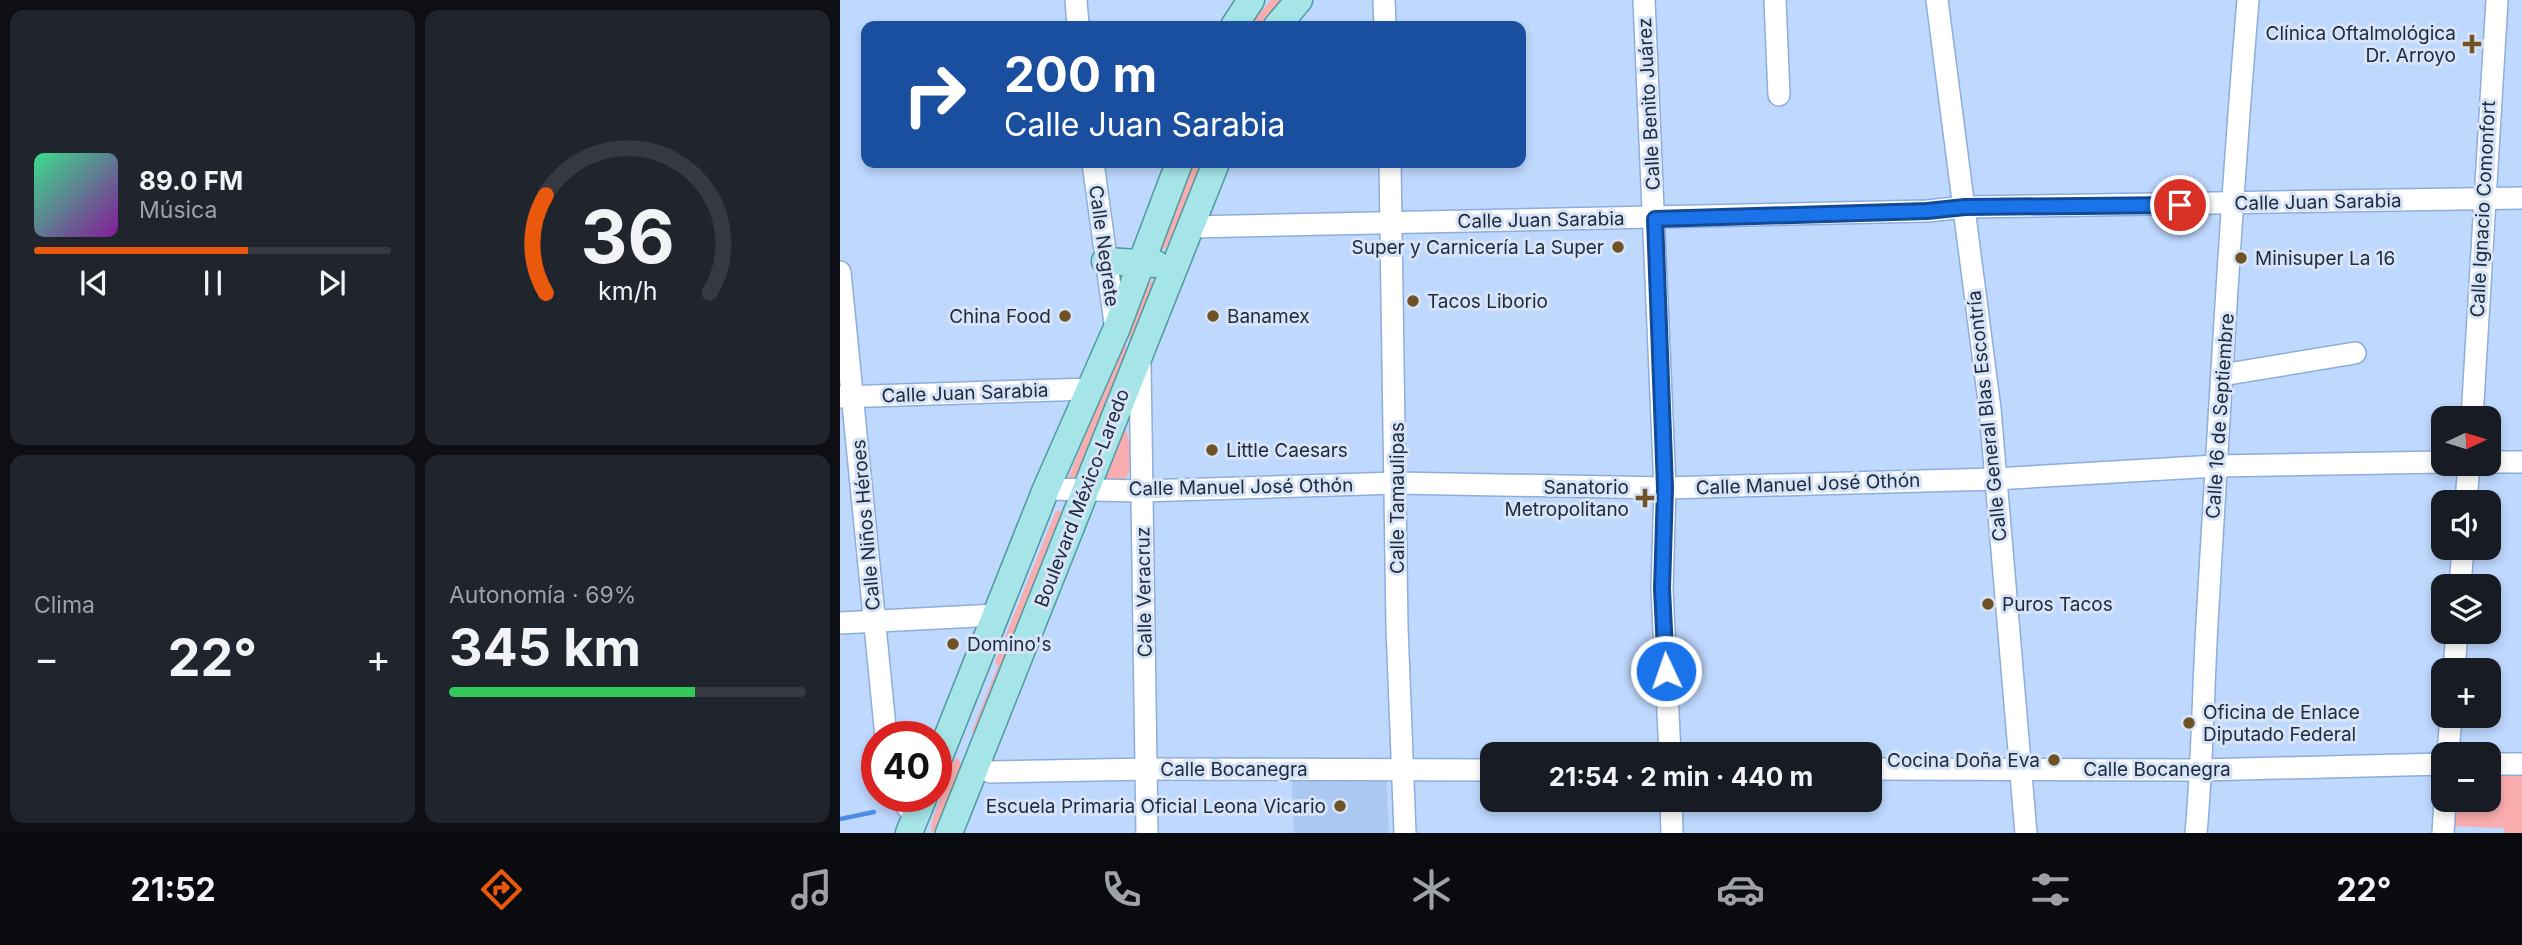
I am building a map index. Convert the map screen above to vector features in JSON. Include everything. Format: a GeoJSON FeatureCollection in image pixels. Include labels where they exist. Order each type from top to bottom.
{"type":"FeatureCollection","features":[{"type":"Feature","properties":{"kind":"main road"},"geometry":{"type":"LineString","coordinates":[[1281,21],[1299,0]]}},
{"type":"Feature","properties":{"kind":"main road","name":"Boulevard México-Laredo"},"geometry":{"type":"LineString","coordinates":[[953,723],[1046,489],[1116,330],[1176,168]]}},
{"type":"Feature","properties":{"kind":"main road","name":"Boulevard México-Laredo"},"geometry":{"type":"LineString","coordinates":[[949,833],[1214,168]]}},
{"type":"Feature","properties":{"kind":"main road"},"geometry":{"type":"LineString","coordinates":[[1105,261],[1140,265],[1174,263]]}},
{"type":"Feature","properties":{"kind":"main road"},"geometry":{"type":"LineString","coordinates":[[953,723],[977,765]]}},
{"type":"Feature","properties":{"kind":"street"},"geometry":{"type":"LineString","coordinates":[[1076,0],[1078,21]]}},
{"type":"Feature","properties":{"kind":"street"},"geometry":{"type":"LineString","coordinates":[[1384,0],[1385,21]]}},
{"type":"Feature","properties":{"kind":"street","name":"Calle Benito Juárez"},"geometry":{"type":"LineString","coordinates":[[1644,0],[1665,488],[1662,589],[1669,742]]}},
{"type":"Feature","properties":{"kind":"street"},"geometry":{"type":"LineString","coordinates":[[1775,0],[1779,95]]}},
{"type":"Feature","properties":{"kind":"street","name":"Calle General Blas Escontría"},"geometry":{"type":"LineString","coordinates":[[1937,0],[1965,207],[1995,478],[2026,833]]}},
{"type":"Feature","properties":{"kind":"street","name":"Calle 16 de Septiembre"},"geometry":{"type":"LineString","coordinates":[[2196,833],[2202,770],[2202,691],[2221,375],[2248,0]]}},
{"type":"Feature","properties":{"kind":"street","name":"Calle Ignacio Comonfort"},"geometry":{"type":"LineString","coordinates":[[2473,406],[2497,0]]}},
{"type":"Feature","properties":{"kind":"street","name":"Calle Negrete"},"geometry":{"type":"LineString","coordinates":[[1094,168],[1116,330]]}},
{"type":"Feature","properties":{"kind":"street","name":"Calle Tamaulipas"},"geometry":{"type":"LineString","coordinates":[[1390,168],[1397,626],[1405,833]]}},
{"type":"Feature","properties":{"kind":"street","name":"Calle Juan Sarabia"},"geometry":{"type":"LineString","coordinates":[[1190,226],[1655,219],[1927,211],[1965,207],[2522,198]]}},
{"type":"Feature","properties":{"kind":"street","name":"Calle Niños Héroes"},"geometry":{"type":"LineString","coordinates":[[840,272],[847,396],[884,721]]}},
{"type":"Feature","properties":{"kind":"street","name":"Calle Veracruz"},"geometry":{"type":"LineString","coordinates":[[1140,351],[1147,833]]}},
{"type":"Feature","properties":{"kind":"street"},"geometry":{"type":"LineString","coordinates":[[2221,375],[2355,353]]}},
{"type":"Feature","properties":{"kind":"street","name":"Calle Juan Sarabia"},"geometry":{"type":"LineString","coordinates":[[847,396],[1090,389]]}},
{"type":"Feature","properties":{"kind":"street"},"geometry":{"type":"LineString","coordinates":[[2501,462],[2522,462]]}},
{"type":"Feature","properties":{"kind":"street","name":"Calle Manuel José Othón"},"geometry":{"type":"LineString","coordinates":[[1046,489],[1142,491],[1397,484],[1665,488],[1995,478],[2216,466],[2431,463]]}},
{"type":"Feature","properties":{"kind":"street"},"geometry":{"type":"LineString","coordinates":[[840,623],[996,615]]}},
{"type":"Feature","properties":{"kind":"street","name":"Calle Bocanegra"},"geometry":{"type":"LineString","coordinates":[[1882,769],[2202,770],[2431,764]]}},
{"type":"Feature","properties":{"kind":"street"},"geometry":{"type":"LineString","coordinates":[[2501,764],[2522,764]]}},
{"type":"Feature","properties":{"kind":"street","name":"Calle Bocanegra"},"geometry":{"type":"LineString","coordinates":[[977,765],[990,772],[1147,769],[1480,770]]}},
{"type":"Feature","properties":{"kind":"street"},"geometry":{"type":"LineString","coordinates":[[1671,812],[1672,833]]}},
{"type":"Feature","properties":{"kind":"street"},"geometry":{"type":"LineString","coordinates":[[2443,833],[2444,812]]}},
{"type":"Feature","properties":{"kind":"shaded area"},"geometry":{"type":"Polygon","coordinates":[[[1271,0],[1284,0],[1266,21],[1254,20],[1271,0]]]}},
{"type":"Feature","properties":{"kind":"shaded area"},"geometry":{"type":"Polygon","coordinates":[[[1186,168],[1200,168],[1167,247],[1160,251],[1186,168]]]}},
{"type":"Feature","properties":{"kind":"shaded area"},"geometry":{"type":"Polygon","coordinates":[[[1157,280],[1131,347],[1128,330],[1148,282],[1157,280]]]}},
{"type":"Feature","properties":{"kind":"shaded area"},"geometry":{"type":"Polygon","coordinates":[[[1125,338],[1127,356],[1076,481],[1067,481],[1125,338]]]}},
{"type":"Feature","properties":{"kind":"shaded area"},"geometry":{"type":"Polygon","coordinates":[[[1123,428],[1126,429],[1134,462],[1124,482],[1102,484],[1123,428]]]}},
{"type":"Feature","properties":{"kind":"shaded area"},"geometry":{"type":"Polygon","coordinates":[[[1056,511],[1064,511],[973,736],[972,731],[998,666],[995,662],[1056,511]]]}},
{"type":"Feature","properties":{"kind":"shaded area"},"geometry":{"type":"Polygon","coordinates":[[[958,758],[962,765],[952,790],[952,766],[958,758]]]}},
{"type":"Feature","properties":{"kind":"shaded area"},"geometry":{"type":"Polygon","coordinates":[[[2501,770],[2522,770],[2522,833],[2505,833],[2504,828],[2450,826],[2451,812],[2501,812],[2501,770]]]}},
{"type":"Feature","properties":{"kind":"shaded area","name":"Escuela Primaria Oficial Leona Vicario"},"geometry":{"type":"Polygon","coordinates":[[[1386,776],[1389,833],[1294,833],[1292,780],[1386,776]]]}},
{"type":"Feature","properties":{"kind":"shaded area"},"geometry":{"type":"Polygon","coordinates":[[[935,812],[943,812],[935,832],[931,831],[935,812]]]}},
{"type":"Feature","properties":{"kind":"waterway"},"geometry":{"type":"LineString","coordinates":[[840,819],[874,812]]}},
{"type":"Feature","properties":{"kind":"place","name":"Clínica Oftalmológica Dr. Arroyo"},"geometry":{"type":"Point","coordinates":[2472,44]}},
{"type":"Feature","properties":{"kind":"place","name":"Super y Carnicería La Super"},"geometry":{"type":"Point","coordinates":[1618,247]}},
{"type":"Feature","properties":{"kind":"place","name":"Minisuper La 16"},"geometry":{"type":"Point","coordinates":[2241,258]}},
{"type":"Feature","properties":{"kind":"place","name":"Tacos Liborio"},"geometry":{"type":"Point","coordinates":[1413,301]}},
{"type":"Feature","properties":{"kind":"place","name":"China Food"},"geometry":{"type":"Point","coordinates":[1065,316]}},
{"type":"Feature","properties":{"kind":"place","name":"Banamex"},"geometry":{"type":"Point","coordinates":[1213,316]}},
{"type":"Feature","properties":{"kind":"place","name":"Little Caesars"},"geometry":{"type":"Point","coordinates":[1212,450]}},
{"type":"Feature","properties":{"kind":"place","name":"Sanatorio Metropolitano"},"geometry":{"type":"Point","coordinates":[1645,498]}},
{"type":"Feature","properties":{"kind":"place","name":"Puros Tacos"},"geometry":{"type":"Point","coordinates":[1988,604]}},
{"type":"Feature","properties":{"kind":"place","name":"Domino's"},"geometry":{"type":"Point","coordinates":[953,644]}},
{"type":"Feature","properties":{"kind":"place","name":"Oficina de Enlace Diputado Federal"},"geometry":{"type":"Point","coordinates":[2189,723]}},
{"type":"Feature","properties":{"kind":"place","name":"Cocina Doña Eva"},"geometry":{"type":"Point","coordinates":[2054,760]}},
{"type":"Feature","properties":{"kind":"place","name":"Escuela Primaria Oficial Leona Vicario"},"geometry":{"type":"Point","coordinates":[1340,806]}},
{"type":"Feature","properties":{"kind":"route"},"geometry":{"type":"LineString","coordinates":[[1666,671],[1662,589],[1665,488],[1655,219],[1927,211],[1965,207],[2180,205]]}}]}
